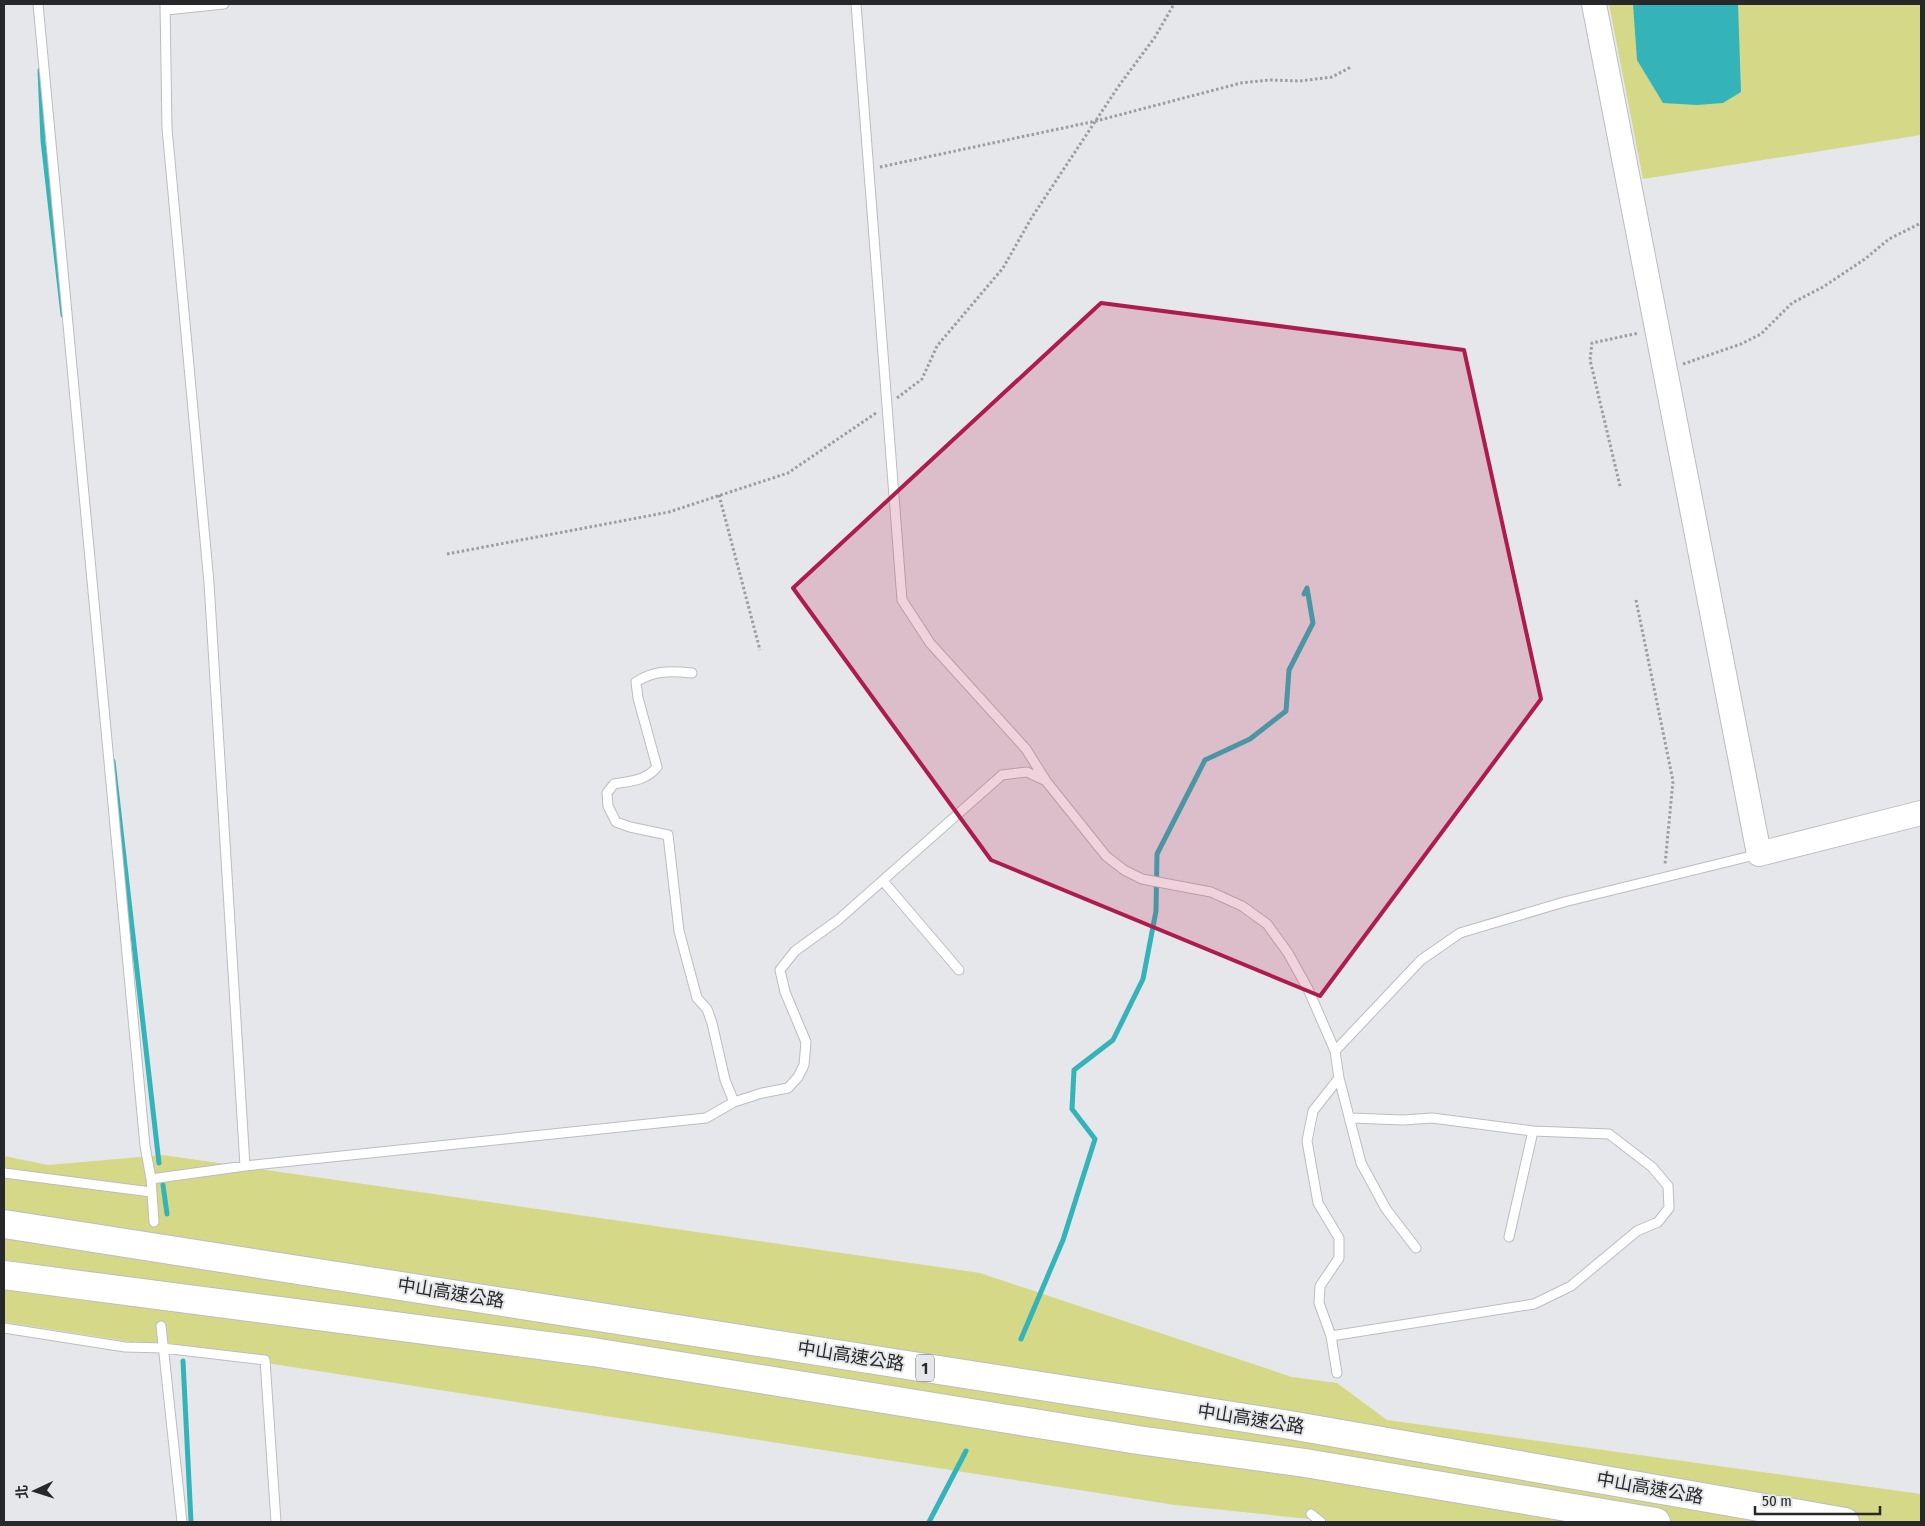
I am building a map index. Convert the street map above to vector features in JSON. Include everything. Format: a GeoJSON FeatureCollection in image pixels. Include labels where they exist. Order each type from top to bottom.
{"type":"FeatureCollection","features":[{"type":"Feature","properties":{"kind":"highway","name":"中山高速公路"},"geometry":{"type":"LineString","coordinates":[[4,1224],[1274,1422],[1845,1522]]}},
{"type":"Feature","properties":{"kind":"highway","name":"中山高速公路"},"geometry":{"type":"LineString","coordinates":[[4,1275],[593,1352],[1138,1440],[1305,1463],[1656,1522]]}},
{"type":"Feature","properties":{"kind":"street"},"geometry":{"type":"LineString","coordinates":[[1594,4],[1759,854],[1921,813]]}},
{"type":"Feature","properties":{"kind":"lane"},"geometry":{"type":"LineString","coordinates":[[38,4],[144,1137],[151,1179],[154,1222]]}},
{"type":"Feature","properties":{"kind":"lane"},"geometry":{"type":"LineString","coordinates":[[224,4],[165,7],[167,128],[208,584],[245,1166]]}},
{"type":"Feature","properties":{"kind":"lane"},"geometry":{"type":"LineString","coordinates":[[856,4],[902,600],[930,643],[1026,749],[1046,781],[1106,856],[1124,870],[1142,879],[1211,892],[1242,906],[1267,924],[1288,952],[1308,989],[1335,1051],[1339,1078],[1351,1118],[1361,1163],[1386,1209],[1416,1248]]}},
{"type":"Feature","properties":{"kind":"lane"},"geometry":{"type":"LineString","coordinates":[[692,673],[669,671],[647,674],[636,682],[638,698],[657,767],[651,775],[644,778],[614,784],[608,793],[608,806],[616,822],[668,835],[679,931],[697,998],[707,1010],[712,1023],[725,1080],[734,1102]]}},
{"type":"Feature","properties":{"kind":"lane"},"geometry":{"type":"LineString","coordinates":[[151,1179],[245,1166],[706,1118],[734,1102],[762,1093],[788,1088],[798,1077],[804,1065],[806,1042],[785,992],[780,970],[795,951],[838,920],[1002,775],[1027,772],[1046,781]]}},
{"type":"Feature","properties":{"kind":"lane"},"geometry":{"type":"LineString","coordinates":[[1335,1051],[1421,960],[1460,933],[1564,902],[1759,854]]}},
{"type":"Feature","properties":{"kind":"lane"},"geometry":{"type":"LineString","coordinates":[[883,881],[959,970]]}},
{"type":"Feature","properties":{"kind":"lane"},"geometry":{"type":"LineString","coordinates":[[1337,1373],[1331,1336],[1319,1303],[1320,1286],[1339,1258],[1339,1238],[1318,1203],[1307,1141],[1314,1111],[1339,1078]]}},
{"type":"Feature","properties":{"kind":"lane"},"geometry":{"type":"LineString","coordinates":[[1331,1336],[1534,1304],[1571,1286],[1637,1231],[1658,1222],[1669,1208],[1668,1186],[1652,1167],[1609,1134],[1533,1131],[1432,1118],[1403,1120],[1351,1118]]}},
{"type":"Feature","properties":{"kind":"lane"},"geometry":{"type":"LineString","coordinates":[[1509,1237],[1533,1131]]}},
{"type":"Feature","properties":{"kind":"lane"},"geometry":{"type":"LineString","coordinates":[[4,1173],[151,1192]]}},
{"type":"Feature","properties":{"kind":"lane"},"geometry":{"type":"LineString","coordinates":[[161,1326],[182,1522]]}},
{"type":"Feature","properties":{"kind":"lane"},"geometry":{"type":"LineString","coordinates":[[4,1328],[125,1347],[163,1348],[264,1360],[276,1522]]}},
{"type":"Feature","properties":{"kind":"lane"},"geometry":{"type":"LineString","coordinates":[[1311,1514],[1321,1522]]}},
{"type":"Feature","properties":{"kind":"path"},"geometry":{"type":"LineString","coordinates":[[447,554],[669,512],[788,473],[922,379],[937,346],[1003,268],[1032,217],[1118,87],[1155,37],[1174,4]]}},
{"type":"Feature","properties":{"kind":"path"},"geometry":{"type":"LineString","coordinates":[[870,169],[1096,120],[1241,84],[1316,79],[1332,76],[1352,67]]}},
{"type":"Feature","properties":{"kind":"path"},"geometry":{"type":"LineString","coordinates":[[1666,369],[1711,356],[1761,334],[1792,304],[1823,287],[1865,259],[1889,239],[1921,223]]}},
{"type":"Feature","properties":{"kind":"path"},"geometry":{"type":"LineString","coordinates":[[1620,486],[1590,360],[1592,343],[1658,329]]}},
{"type":"Feature","properties":{"kind":"path"},"geometry":{"type":"LineString","coordinates":[[719,495],[760,650]]}},
{"type":"Feature","properties":{"kind":"path"},"geometry":{"type":"LineString","coordinates":[[1636,600],[1673,781],[1664,878]]}},
{"type":"Feature","properties":{"kind":"highlighted area"},"geometry":{"type":"Polygon","coordinates":[[[1101,303],[1464,350],[1541,699],[1320,996],[991,860],[793,588],[1101,303]]]}},
{"type":"Feature","properties":{"kind":"green space"},"geometry":{"type":"Polygon","coordinates":[[[1609,4],[1921,4],[1921,135],[1643,179],[1609,4]]]}},
{"type":"Feature","properties":{"kind":"green space"},"geometry":{"type":"Polygon","coordinates":[[[163,1155],[980,1273],[1292,1377],[1337,1383],[1387,1420],[1921,1494],[1921,1522],[1338,1522],[1175,1505],[4,1322],[4,1156],[48,1165],[163,1155]]]}},
{"type":"Feature","properties":{"kind":"water"},"geometry":{"type":"Polygon","coordinates":[[[1633,4],[1738,4],[1741,92],[1723,103],[1697,105],[1663,103],[1637,60],[1633,4]]]}},
{"type":"Feature","properties":{"kind":"waterway"},"geometry":{"type":"LineString","coordinates":[[40,70],[43,141],[63,315]]}},
{"type":"Feature","properties":{"kind":"waterway"},"geometry":{"type":"LineString","coordinates":[[1021,1339],[1063,1240],[1095,1139],[1072,1109],[1074,1070],[1113,1040],[1143,979],[1156,911],[1157,854],[1205,760],[1250,739],[1286,711],[1289,670],[1313,623],[1307,588],[1304,594]]}},
{"type":"Feature","properties":{"kind":"waterway"},"geometry":{"type":"LineString","coordinates":[[113,761],[159,1163]]}},
{"type":"Feature","properties":{"kind":"waterway"},"geometry":{"type":"LineString","coordinates":[[163,1185],[167,1214]]}},
{"type":"Feature","properties":{"kind":"waterway"},"geometry":{"type":"LineString","coordinates":[[183,1361],[191,1522]]}},
{"type":"Feature","properties":{"kind":"waterway"},"geometry":{"type":"LineString","coordinates":[[929,1522],[966,1451]]}}]}
